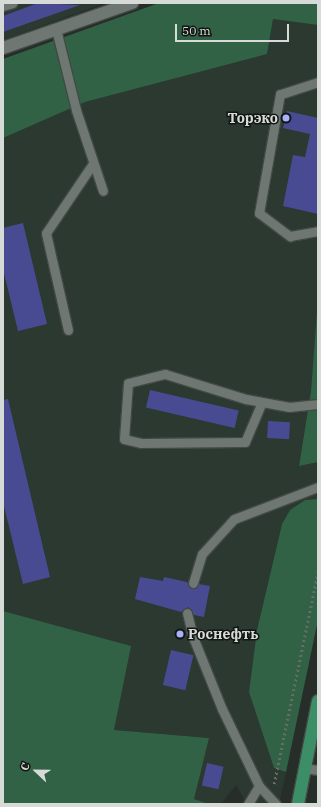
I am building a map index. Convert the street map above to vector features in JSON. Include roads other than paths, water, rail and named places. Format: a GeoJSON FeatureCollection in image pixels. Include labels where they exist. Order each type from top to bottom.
{"type":"FeatureCollection","features":[{"type":"Feature","properties":{"kind":"main road"},"geometry":{"type":"LineString","coordinates":[[298,804],[318,701]]}},
{"type":"Feature","properties":{"kind":"street"},"geometry":{"type":"LineString","coordinates":[[3,48],[132,3]]}},
{"type":"Feature","properties":{"kind":"lane"},"geometry":{"type":"LineString","coordinates":[[3,6],[13,3]]}},
{"type":"Feature","properties":{"kind":"lane"},"geometry":{"type":"LineString","coordinates":[[56,29],[92,165],[103,191]]}},
{"type":"Feature","properties":{"kind":"lane"},"geometry":{"type":"LineString","coordinates":[[318,82],[280,94],[259,213],[290,236],[318,231]]}},
{"type":"Feature","properties":{"kind":"lane"},"geometry":{"type":"LineString","coordinates":[[68,330],[46,233],[92,165]]}},
{"type":"Feature","properties":{"kind":"lane"},"geometry":{"type":"LineString","coordinates":[[262,402],[245,442],[141,443],[124,439],[128,383],[165,374],[262,402],[289,407],[318,404]]}},
{"type":"Feature","properties":{"kind":"lane"},"geometry":{"type":"LineString","coordinates":[[193,583],[202,554],[234,519],[318,487]]}},
{"type":"Feature","properties":{"kind":"lane"},"geometry":{"type":"LineString","coordinates":[[187,613],[193,637],[222,708],[259,786],[274,802]]}},
{"type":"Feature","properties":{"kind":"lane"},"geometry":{"type":"LineString","coordinates":[[304,768],[318,770]]}},
{"type":"Feature","properties":{"kind":"lane"},"geometry":{"type":"LineString","coordinates":[[248,804],[259,786]]}},
{"type":"Feature","properties":{"kind":"place","name":"Торэко"},"geometry":{"type":"Point","coordinates":[286,118]}},
{"type":"Feature","properties":{"kind":"place","name":"Роснефть"},"geometry":{"type":"Point","coordinates":[180,634]}}]}
